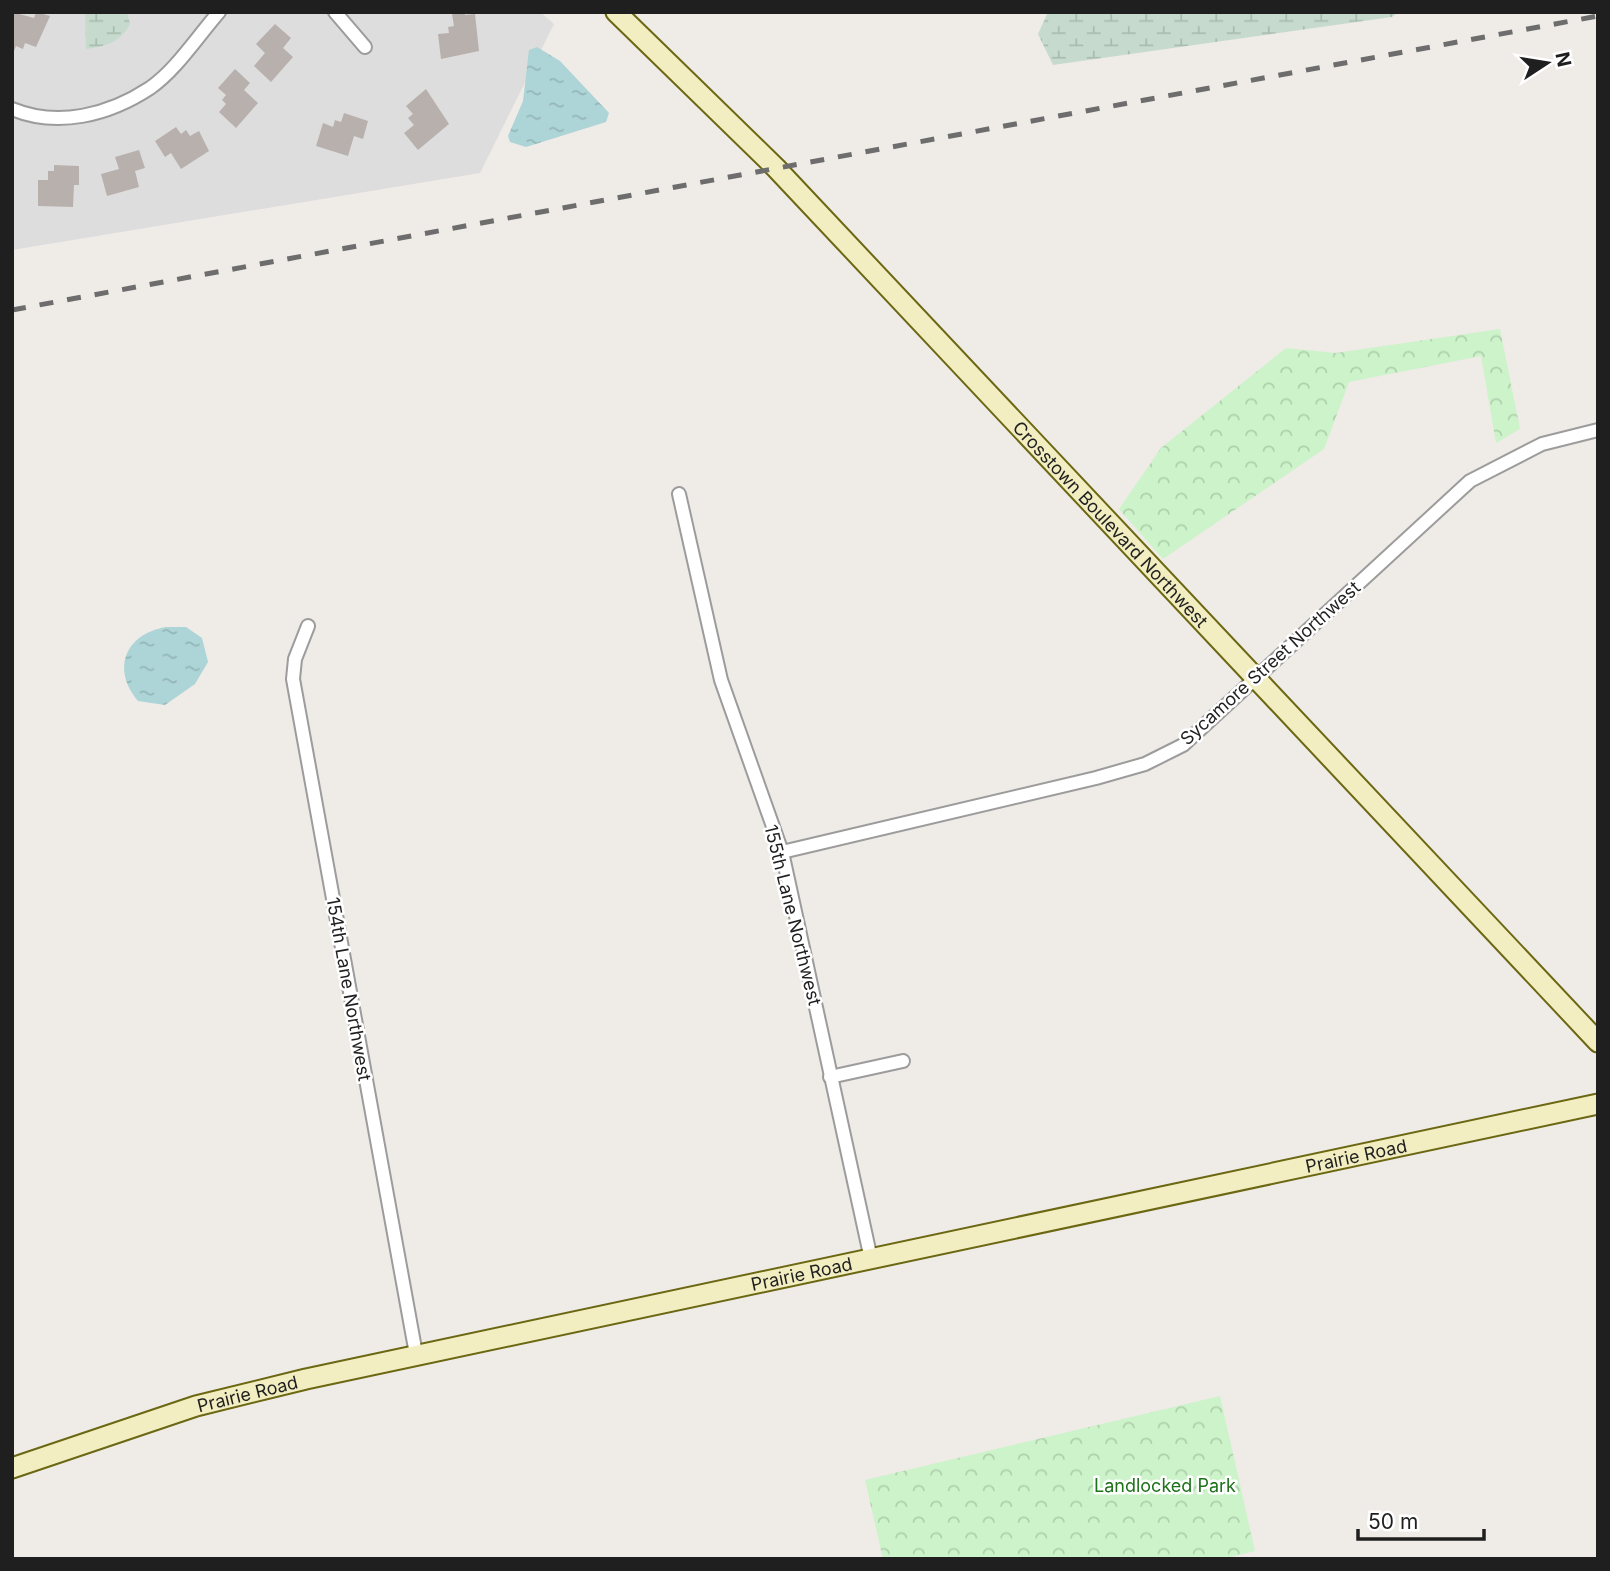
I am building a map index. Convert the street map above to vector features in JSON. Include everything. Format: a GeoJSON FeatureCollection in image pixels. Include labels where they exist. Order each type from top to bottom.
{"type":"FeatureCollection","features":[{"type":"Feature","properties":{"kind":"street"},"geometry":{"type":"LineString","coordinates":[[12,109],[51,120],[87,116],[126,100],[151,87],[219,12]]}},
{"type":"Feature","properties":{"kind":"street"},"geometry":{"type":"LineString","coordinates":[[335,12],[365,47]]}},
{"type":"Feature","properties":{"kind":"street","name":"Crosstown Boulevard Northwest"},"geometry":{"type":"LineString","coordinates":[[616,12],[776,168],[1598,1042]]}},
{"type":"Feature","properties":{"kind":"street","name":"Sycamore Street Northwest"},"geometry":{"type":"LineString","coordinates":[[782,852],[1145,764],[1183,745],[1470,481],[1542,444],[1598,430]]}},
{"type":"Feature","properties":{"kind":"street","name":"155th Lane Northwest"},"geometry":{"type":"LineString","coordinates":[[679,494],[720,680],[782,852],[871,1259]]}},
{"type":"Feature","properties":{"kind":"street","name":"154th Lane Northwest"},"geometry":{"type":"LineString","coordinates":[[308,626],[295,659],[293,679],[416,1354]]}},
{"type":"Feature","properties":{"kind":"street"},"geometry":{"type":"LineString","coordinates":[[830,1077],[903,1061]]}},
{"type":"Feature","properties":{"kind":"street","name":"Prairie Road"},"geometry":{"type":"LineString","coordinates":[[12,1468],[197,1406],[416,1354],[1598,1104]]}},
{"type":"Feature","properties":{"kind":"shaded area"},"geometry":{"type":"Polygon","coordinates":[[[12,12],[540,12],[554,24],[480,173],[12,250],[12,12]]]}},
{"type":"Feature","properties":{"kind":"green space"},"geometry":{"type":"Polygon","coordinates":[[[85,12],[127,12],[130,24],[122,36],[112,42],[86,49],[85,12]]]}},
{"type":"Feature","properties":{"kind":"green space"},"geometry":{"type":"Polygon","coordinates":[[[1048,12],[1398,12],[1392,17],[1053,65],[1038,34],[1048,12]]]}},
{"type":"Feature","properties":{"kind":"green space"},"geometry":{"type":"Polygon","coordinates":[[[1500,329],[1520,429],[1496,443],[1481,356],[1349,382],[1324,449],[1163,559],[1119,509],[1161,448],[1286,348],[1336,353],[1500,329]]]}},
{"type":"Feature","properties":{"kind":"green space","name":"Landlocked Park"},"geometry":{"type":"Polygon","coordinates":[[[1220,1396],[1255,1551],[1223,1559],[883,1559],[865,1480],[1220,1396]]]}},
{"type":"Feature","properties":{"kind":"water"},"geometry":{"type":"Polygon","coordinates":[[[537,47],[560,61],[609,113],[606,122],[526,147],[510,142],[508,136],[523,101],[529,50],[537,47]]]}},
{"type":"Feature","properties":{"kind":"water"},"geometry":{"type":"Polygon","coordinates":[[[166,627],[186,627],[202,638],[208,662],[195,684],[165,705],[138,701],[125,677],[126,655],[141,637],[166,627]]]}},
{"type":"Feature","properties":{"kind":"building"},"geometry":{"type":"Polygon","coordinates":[[[12,12],[34,18],[36,12],[50,16],[36,47],[25,43],[23,49],[16,46],[12,56],[12,12]]]}},
{"type":"Feature","properties":{"kind":"building"},"geometry":{"type":"Polygon","coordinates":[[[464,12],[465,15],[475,14],[479,51],[441,59],[438,34],[449,33],[448,27],[454,26],[452,14],[464,12]]]}},
{"type":"Feature","properties":{"kind":"building"},"geometry":{"type":"Polygon","coordinates":[[[275,24],[291,38],[283,48],[293,57],[271,82],[254,66],[265,53],[256,44],[275,24]]]}},
{"type":"Feature","properties":{"kind":"building"},"geometry":{"type":"Polygon","coordinates":[[[235,69],[250,83],[244,90],[258,103],[236,128],[219,112],[226,104],[222,100],[226,95],[218,88],[235,69]]]}},
{"type":"Feature","properties":{"kind":"building"},"geometry":{"type":"Polygon","coordinates":[[[426,89],[449,124],[418,150],[404,133],[414,125],[408,118],[413,114],[406,106],[426,89]]]}},
{"type":"Feature","properties":{"kind":"building"},"geometry":{"type":"Polygon","coordinates":[[[344,113],[368,121],[363,139],[354,136],[348,156],[316,146],[323,123],[333,127],[335,120],[341,122],[344,113]]]}},
{"type":"Feature","properties":{"kind":"building"},"geometry":{"type":"Polygon","coordinates":[[[176,127],[181,134],[186,130],[190,136],[199,131],[209,151],[181,169],[171,153],[165,157],[155,141],[176,127]]]}},
{"type":"Feature","properties":{"kind":"building"},"geometry":{"type":"Polygon","coordinates":[[[139,150],[145,168],[135,171],[139,187],[107,196],[101,174],[119,169],[115,157],[139,150]]]}},
{"type":"Feature","properties":{"kind":"building"},"geometry":{"type":"Polygon","coordinates":[[[54,165],[79,166],[79,185],[74,185],[73,207],[38,206],[38,180],[48,180],[48,171],[54,171],[54,165]]]}},
{"type":"Feature","properties":{"kind":"railway"},"geometry":{"type":"LineString","coordinates":[[12,310],[1598,16]]}}]}
